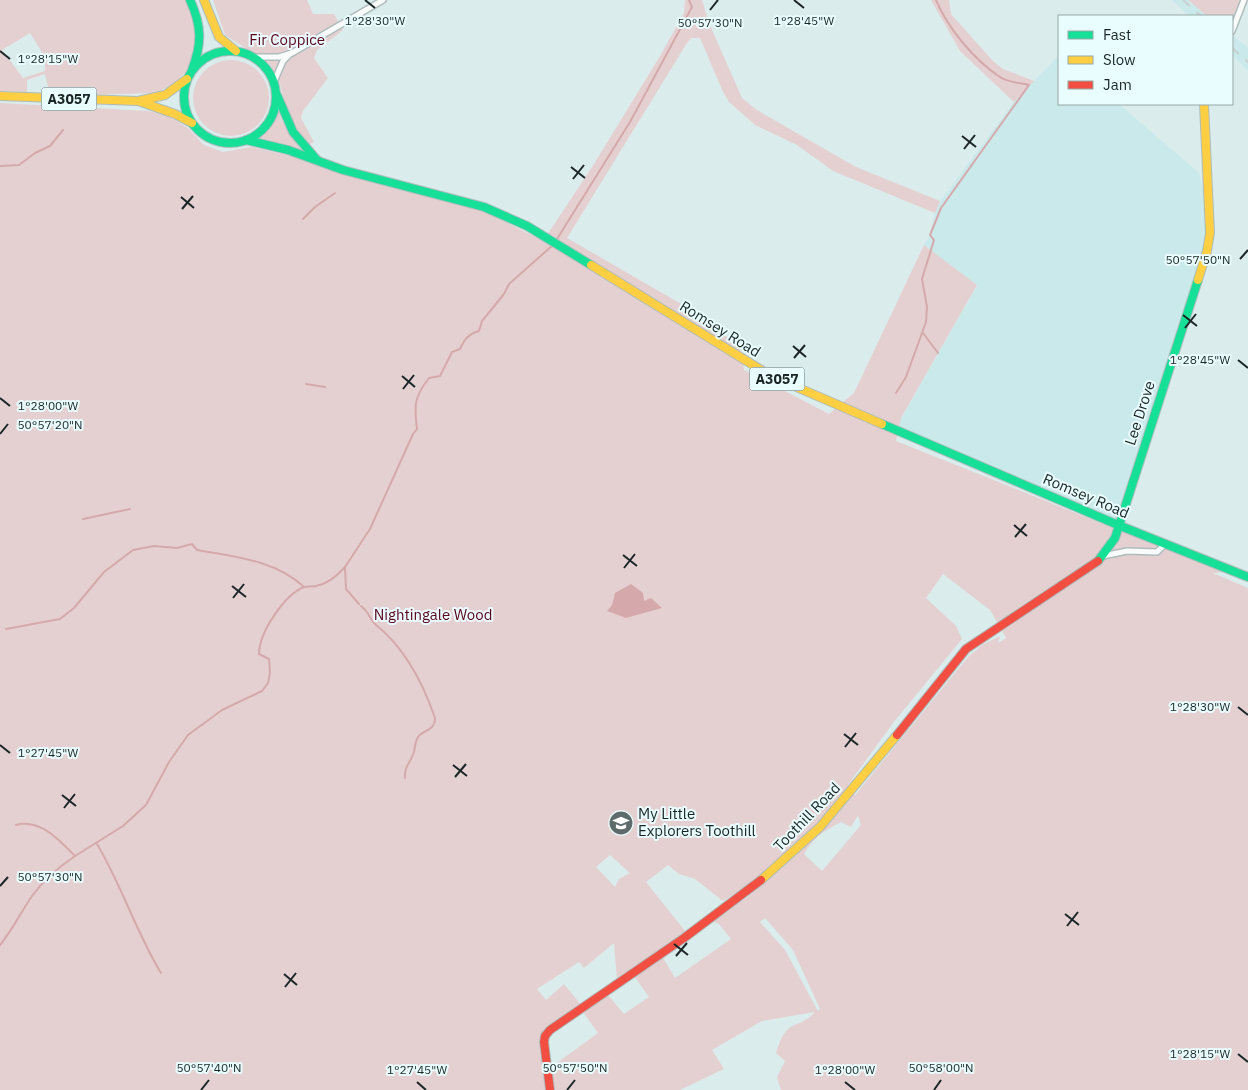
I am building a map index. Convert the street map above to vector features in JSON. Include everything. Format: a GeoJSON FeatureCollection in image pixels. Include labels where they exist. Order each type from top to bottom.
{"type":"FeatureCollection","features":[{"type":"Feature","properties":{"kind":"main road"},"geometry":{"type":"LineString","coordinates":[[190,0],[199,19],[202,35],[200,50],[188,78],[184,97],[185,106],[192,123],[202,134],[216,141],[231,143],[246,140],[266,125],[274,110],[276,92]]}},
{"type":"Feature","properties":{"kind":"main road"},"geometry":{"type":"LineString","coordinates":[[204,0],[219,37],[236,51],[254,57],[266,68],[274,82],[276,92],[293,132],[319,162]]}},
{"type":"Feature","properties":{"kind":"main road"},"geometry":{"type":"LineString","coordinates":[[192,70],[211,55],[236,51]]}},
{"type":"Feature","properties":{"kind":"main road","name":"A3057"},"geometry":{"type":"LineString","coordinates":[[0,96],[138,101],[165,96],[188,78]]}},
{"type":"Feature","properties":{"kind":"main road","name":"A3057"},"geometry":{"type":"LineString","coordinates":[[138,101],[161,108],[192,123]]}},
{"type":"Feature","properties":{"kind":"main road","name":"Lee Drove"},"geometry":{"type":"LineString","coordinates":[[1118,525],[1207,251],[1210,218],[1203,120],[1204,105]]}},
{"type":"Feature","properties":{"kind":"main road","name":"Romsey Road"},"geometry":{"type":"LineString","coordinates":[[246,140],[288,150],[319,162],[484,207],[518,222],[771,376],[1118,525],[1248,577]]}},
{"type":"Feature","properties":{"kind":"main road","name":"Toothill Road"},"geometry":{"type":"LineString","coordinates":[[550,1090],[544,1042],[550,1030],[684,938],[777,868],[820,827],[850,793],[966,649],[1070,583],[1103,556],[1115,538],[1118,525]]}},
{"type":"Feature","properties":{"kind":"street"},"geometry":{"type":"LineString","coordinates":[[274,82],[283,61],[292,53],[383,0]]}},
{"type":"Feature","properties":{"kind":"street"},"geometry":{"type":"LineString","coordinates":[[1233,30],[1244,0]]}},
{"type":"Feature","properties":{"kind":"street"},"geometry":{"type":"LineString","coordinates":[[254,57],[279,57],[292,53]]}},
{"type":"Feature","properties":{"kind":"street"},"geometry":{"type":"LineString","coordinates":[[1103,556],[1121,552],[1157,552],[1165,543]]}},
{"type":"Feature","properties":{"kind":"shaded area"},"geometry":{"type":"Polygon","coordinates":[[[1172,0],[1188,0],[1206,15],[1188,15],[1172,0]]]}},
{"type":"Feature","properties":{"kind":"shaded area"},"geometry":{"type":"Polygon","coordinates":[[[1233,36],[1248,48],[1248,71],[1233,56],[1233,36]]]}},
{"type":"Feature","properties":{"kind":"shaded area"},"geometry":{"type":"Polygon","coordinates":[[[1057,57],[1058,105],[1120,105],[1199,173],[1210,218],[1210,237],[1118,525],[894,431],[977,286],[924,245],[930,235],[936,207],[1014,102],[1057,57]]]}},
{"type":"Feature","properties":{"kind":"shaded area"},"geometry":{"type":"Polygon","coordinates":[[[631,584],[643,593],[644,601],[651,598],[662,608],[626,618],[607,611],[612,605],[615,593],[631,584]]]}},
{"type":"Feature","properties":{"kind":"green space"},"geometry":{"type":"Polygon","coordinates":[[[0,0],[186,0],[197,29],[196,42],[188,69],[175,83],[156,93],[89,95],[49,92],[45,74],[27,80],[27,92],[0,91],[0,0]],[[30,33],[2,50],[23,78],[45,71],[45,57],[30,33]]]}},
{"type":"Feature","properties":{"kind":"green space","name":"Fir Coppice"},"geometry":{"type":"Polygon","coordinates":[[[213,0],[307,0],[313,14],[334,14],[343,30],[317,50],[314,58],[328,78],[303,111],[301,118],[314,142],[307,145],[290,120],[279,81],[270,64],[225,35],[213,0]]]}},
{"type":"Feature","properties":{"kind":"green space","name":"Nightingale Wood"},"geometry":{"type":"Polygon","coordinates":[[[685,0],[702,0],[709,23],[742,98],[757,110],[856,167],[940,201],[935,213],[833,171],[797,145],[755,125],[729,102],[700,38],[691,38],[567,238],[688,308],[740,347],[744,370],[829,414],[854,393],[924,245],[977,285],[901,418],[896,441],[1223,572],[1213,573],[1248,588],[1248,1090],[781,1090],[777,1077],[785,1061],[776,1053],[780,1041],[788,1029],[802,1022],[815,1012],[762,1021],[712,1050],[724,1069],[680,1090],[553,1090],[550,1068],[598,1033],[583,1012],[608,995],[624,1014],[649,997],[634,976],[662,956],[675,978],[731,939],[719,924],[714,922],[716,916],[748,897],[752,883],[723,901],[695,879],[679,874],[668,865],[646,882],[686,932],[617,981],[614,943],[584,968],[579,962],[537,989],[546,1000],[564,984],[582,1006],[547,1029],[542,1055],[546,1090],[0,1090],[0,103],[149,111],[168,116],[188,128],[204,145],[223,152],[251,147],[283,154],[482,210],[543,241],[594,164],[684,13],[685,0]],[[943,574],[926,598],[956,626],[962,639],[893,723],[848,785],[855,795],[968,657],[982,645],[1000,636],[998,643],[1006,638],[990,610],[943,574]],[[858,815],[851,827],[841,822],[829,828],[816,839],[804,854],[822,871],[861,825],[858,815]],[[610,855],[596,867],[615,887],[619,879],[630,873],[610,855]],[[765,918],[760,922],[785,950],[818,1011],[820,1009],[793,950],[765,918]]]}},
{"type":"Feature","properties":{"kind":"green space"},"geometry":{"type":"Polygon","coordinates":[[[931,0],[949,0],[951,14],[993,61],[1003,69],[1034,81],[1014,102],[960,51],[931,0]]]}},
{"type":"Feature","properties":{"kind":"green space"},"geometry":{"type":"Polygon","coordinates":[[[1188,0],[1240,0],[1233,18],[1233,15],[1206,15],[1188,0]]]}},
{"type":"Feature","properties":{"kind":"green space"},"geometry":{"type":"Polygon","coordinates":[[[224,60],[238,60],[252,66],[263,77],[269,91],[266,113],[258,125],[238,136],[224,136],[210,130],[199,119],[193,105],[193,91],[199,77],[210,66],[224,60]]]}},
{"type":"Feature","properties":{"kind":"green space"},"geometry":{"type":"Polygon","coordinates":[[[278,109],[282,121],[301,150],[256,138],[270,125],[278,109]]]}},
{"type":"Feature","properties":{"kind":"waterway"},"geometry":{"type":"LineString","coordinates":[[557,239],[630,122],[692,7],[689,0]]}},
{"type":"Feature","properties":{"kind":"waterway"},"geometry":{"type":"LineString","coordinates":[[896,393],[906,377],[926,322],[927,307],[922,279],[934,240],[930,235],[941,208],[1029,85],[1003,79],[980,61],[954,32],[936,0]]}},
{"type":"Feature","properties":{"kind":"waterway"},"geometry":{"type":"LineString","coordinates":[[0,166],[19,165],[35,153],[50,146],[63,130]]}},
{"type":"Feature","properties":{"kind":"waterway"},"geometry":{"type":"LineString","coordinates":[[303,219],[315,207],[335,193]]}},
{"type":"Feature","properties":{"kind":"waterway"},"geometry":{"type":"LineString","coordinates":[[359,604],[346,589],[345,567],[370,529],[417,429],[416,402],[420,391],[429,378],[440,376],[452,352],[460,349],[467,338],[479,331],[482,321],[504,294],[509,284],[553,245]]}},
{"type":"Feature","properties":{"kind":"waterway"},"geometry":{"type":"LineString","coordinates":[[923,333],[938,353]]}},
{"type":"Feature","properties":{"kind":"waterway"},"geometry":{"type":"LineString","coordinates":[[306,384],[325,387]]}},
{"type":"Feature","properties":{"kind":"waterway"},"geometry":{"type":"LineString","coordinates":[[83,519],[130,509]]}},
{"type":"Feature","properties":{"kind":"waterway"},"geometry":{"type":"LineString","coordinates":[[6,629],[60,619],[74,608],[104,572],[133,550],[154,546],[177,548],[192,544],[197,550],[267,565],[293,578],[304,587]]}},
{"type":"Feature","properties":{"kind":"waterway"},"geometry":{"type":"LineString","coordinates":[[75,856],[123,826],[146,805],[169,762],[188,735],[222,710],[262,691],[268,683],[270,673],[269,659],[259,654],[260,645],[274,616],[296,591],[304,587],[324,583],[345,567]]}},
{"type":"Feature","properties":{"kind":"waterway"},"geometry":{"type":"LineString","coordinates":[[361,606],[373,622],[395,643],[404,655],[425,692],[435,718],[433,725],[417,739],[405,778]]}},
{"type":"Feature","properties":{"kind":"waterway"},"geometry":{"type":"LineString","coordinates":[[0,945],[42,884],[63,864],[75,856],[49,832],[33,825],[16,825]]}},
{"type":"Feature","properties":{"kind":"waterway"},"geometry":{"type":"LineString","coordinates":[[97,844],[161,973]]}},
{"type":"Feature","properties":{"kind":"railway"},"geometry":{"type":"LineString","coordinates":[[1183,0],[1200,15]]}},
{"type":"Feature","properties":{"kind":"railway"},"geometry":{"type":"LineString","coordinates":[[1233,49],[1248,62]]}},
{"type":"Feature","properties":{"kind":"traffic: fast"},"geometry":{"type":"LineString","coordinates":[[190,0],[199,27],[198,52],[192,70]]}},
{"type":"Feature","properties":{"kind":"traffic: fast"},"geometry":{"type":"LineString","coordinates":[[230,51],[248,54],[263,64],[273,79],[276,97],[273,115],[263,130],[248,140],[230,143],[212,140],[197,130],[187,115],[184,97],[187,79],[197,64],[212,54],[230,51]]}},
{"type":"Feature","properties":{"kind":"traffic: fast"},"geometry":{"type":"LineString","coordinates":[[277,95],[293,132],[317,160]]}},
{"type":"Feature","properties":{"kind":"traffic: fast"},"geometry":{"type":"LineString","coordinates":[[246,140],[288,150],[343,170],[484,207],[527,226],[591,265]]}},
{"type":"Feature","properties":{"kind":"traffic: fast"},"geometry":{"type":"LineString","coordinates":[[1098,561],[1115,538],[1198,280]]}},
{"type":"Feature","properties":{"kind":"traffic: fast"},"geometry":{"type":"LineString","coordinates":[[882,424],[1118,525],[1248,577]]}},
{"type":"Feature","properties":{"kind":"traffic: slow"},"geometry":{"type":"LineString","coordinates":[[204,0],[219,37],[236,51]]}},
{"type":"Feature","properties":{"kind":"traffic: slow"},"geometry":{"type":"LineString","coordinates":[[0,96],[138,101],[165,95],[187,79]]}},
{"type":"Feature","properties":{"kind":"traffic: slow"},"geometry":{"type":"LineString","coordinates":[[141,102],[175,114],[192,123]]}},
{"type":"Feature","properties":{"kind":"traffic: slow"},"geometry":{"type":"LineString","coordinates":[[1198,280],[1207,251],[1210,233],[1204,105]]}},
{"type":"Feature","properties":{"kind":"traffic: slow"},"geometry":{"type":"LineString","coordinates":[[591,265],[771,376],[882,424]]}},
{"type":"Feature","properties":{"kind":"traffic: slow"},"geometry":{"type":"LineString","coordinates":[[761,880],[820,827],[897,735]]}},
{"type":"Feature","properties":{"kind":"traffic: jam"},"geometry":{"type":"LineString","coordinates":[[897,735],[966,649],[1098,561]]}},
{"type":"Feature","properties":{"kind":"traffic: jam"},"geometry":{"type":"LineString","coordinates":[[550,1090],[544,1042],[545,1036],[550,1030],[684,938],[761,880]]}},
{"type":"Feature","properties":{"kind":"place","name":"My Little Explorers Toothill"},"geometry":{"type":"Point","coordinates":[621,823]}}]}
